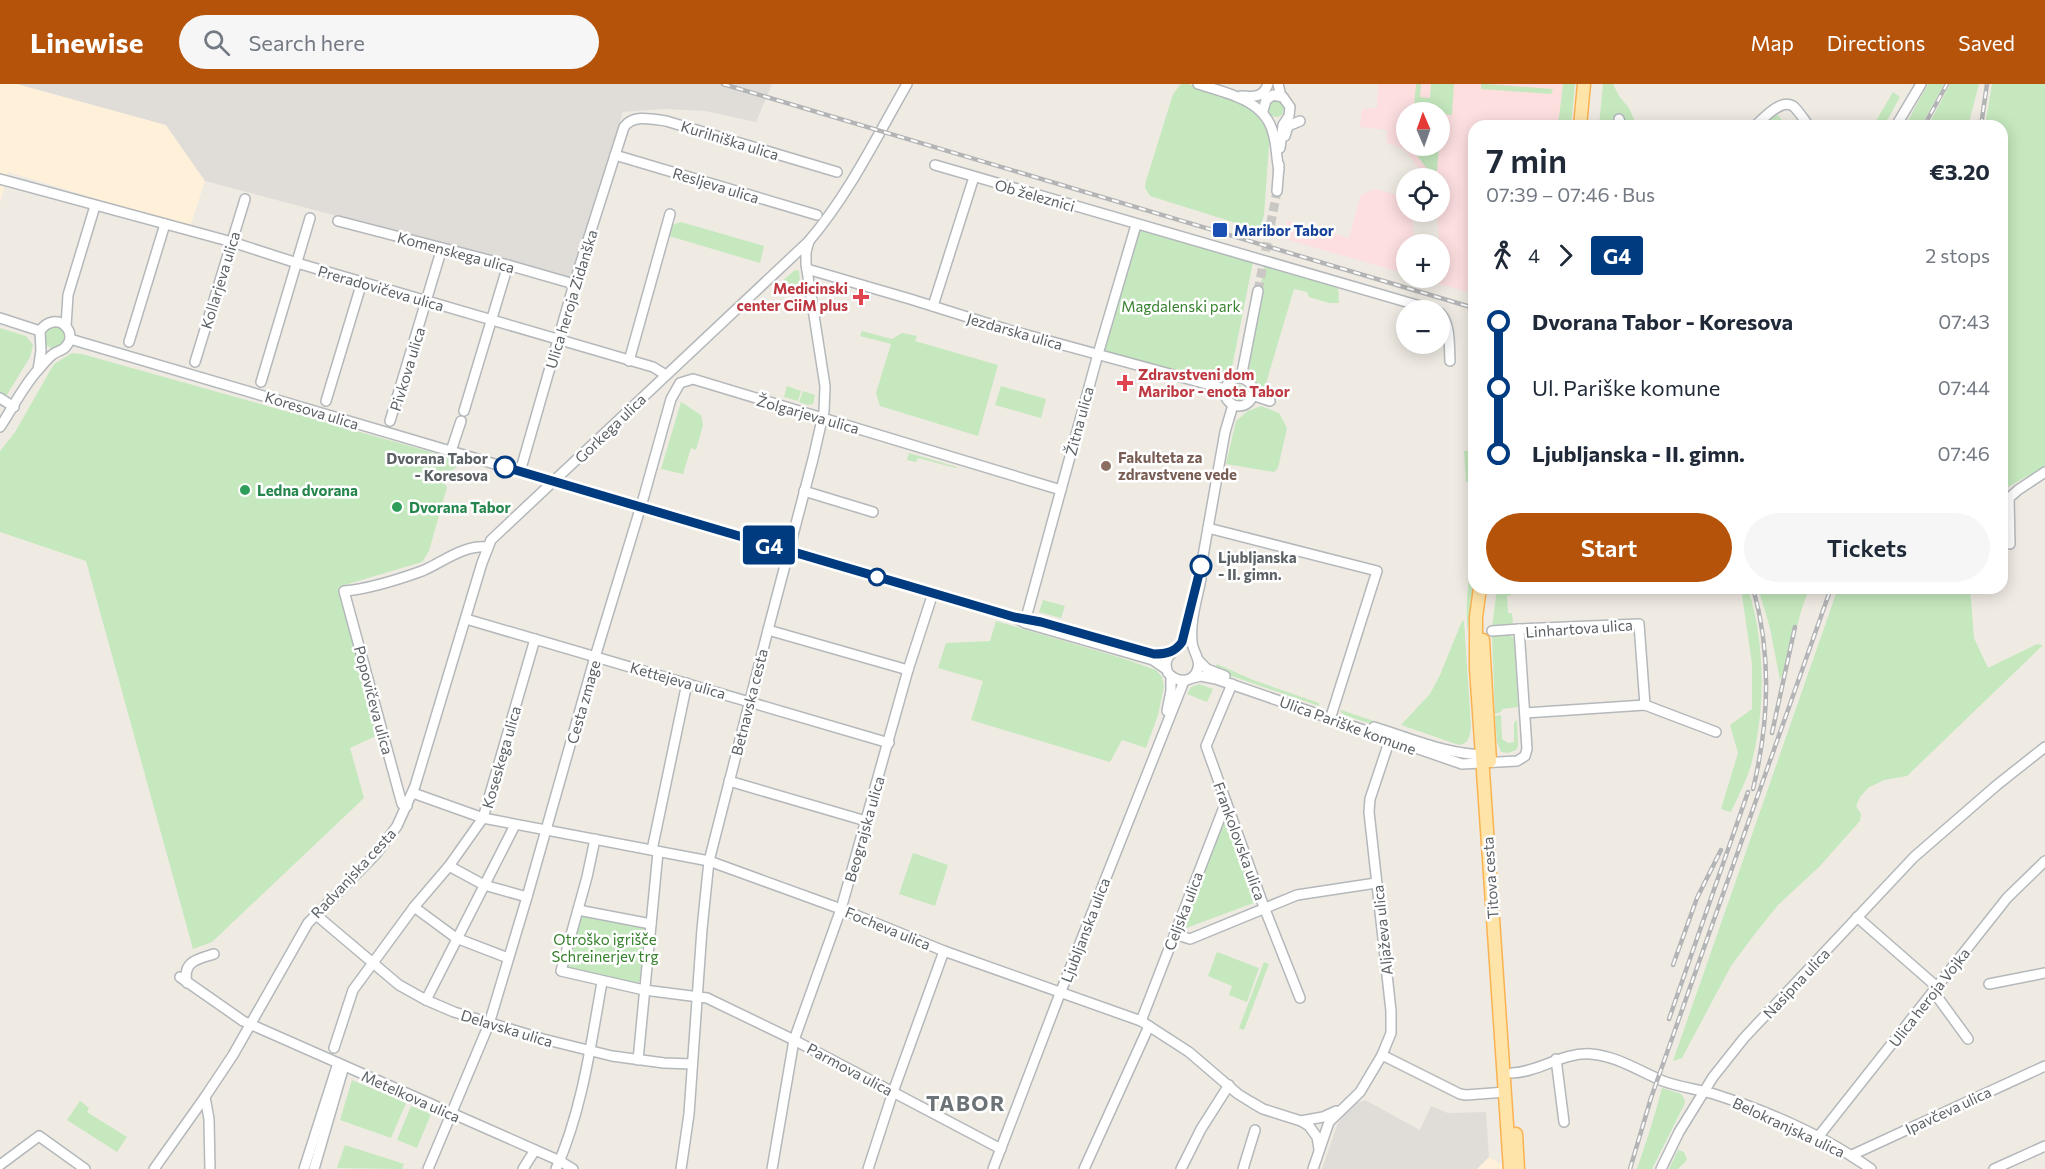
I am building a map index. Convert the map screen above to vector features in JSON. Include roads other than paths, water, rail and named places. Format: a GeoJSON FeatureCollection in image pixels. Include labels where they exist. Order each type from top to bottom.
{"type":"FeatureCollection","features":[{"type":"Feature","properties":{"kind":"main road"},"geometry":{"type":"LineString","coordinates":[[1581,120],[1584,84]]}},
{"type":"Feature","properties":{"kind":"main road"},"geometry":{"type":"LineString","coordinates":[[1588,120],[1591,84]]}},
{"type":"Feature","properties":{"kind":"main road","name":"Titova cesta"},"geometry":{"type":"LineString","coordinates":[[1479,594],[1475,636],[1518,1169]]}},
{"type":"Feature","properties":{"kind":"main road","name":"Titova cesta"},"geometry":{"type":"LineString","coordinates":[[1486,594],[1483,645],[1486,759],[1510,1169]]}},
{"type":"Feature","properties":{"kind":"street"},"geometry":{"type":"LineString","coordinates":[[809,241],[847,190],[907,84]]}},
{"type":"Feature","properties":{"kind":"street"},"geometry":{"type":"LineString","coordinates":[[1198,84],[1236,96],[1263,111],[1274,134],[1279,170]]}},
{"type":"Feature","properties":{"kind":"street"},"geometry":{"type":"LineString","coordinates":[[1236,96],[1258,96],[1265,92],[1269,84]]}},
{"type":"Feature","properties":{"kind":"street"},"geometry":{"type":"LineString","coordinates":[[1269,121],[1277,123],[1289,116],[1290,107],[1287,100],[1281,96],[1278,84]]}},
{"type":"Feature","properties":{"kind":"street"},"geometry":{"type":"LineString","coordinates":[[1900,120],[1921,84]]}},
{"type":"Feature","properties":{"kind":"street"},"geometry":{"type":"LineString","coordinates":[[1263,111],[1264,103],[1268,98],[1281,96]]}},
{"type":"Feature","properties":{"kind":"street"},"geometry":{"type":"LineString","coordinates":[[1763,120],[1779,107],[1787,104],[1792,106],[1804,120]]}},
{"type":"Feature","properties":{"kind":"street","name":"Kurilniška ulica"},"geometry":{"type":"LineString","coordinates":[[624,127],[636,119],[666,121],[837,172]]}},
{"type":"Feature","properties":{"kind":"street"},"geometry":{"type":"LineString","coordinates":[[1277,191],[1280,140],[1284,121]]}},
{"type":"Feature","properties":{"kind":"street"},"geometry":{"type":"LineString","coordinates":[[1279,170],[1288,126],[1300,121]]}},
{"type":"Feature","properties":{"kind":"street","name":"Ulica heroja Zidanška"},"geometry":{"type":"LineString","coordinates":[[519,472],[574,284],[624,127]]}},
{"type":"Feature","properties":{"kind":"street","name":"Resljeva ulica"},"geometry":{"type":"LineString","coordinates":[[615,155],[817,215]]}},
{"type":"Feature","properties":{"kind":"street","name":"Ob železnici"},"geometry":{"type":"LineString","coordinates":[[935,165],[1399,300]]}},
{"type":"Feature","properties":{"kind":"street"},"geometry":{"type":"LineString","coordinates":[[933,306],[974,177]]}},
{"type":"Feature","properties":{"kind":"street","name":"Preradovičeva ulica"},"geometry":{"type":"LineString","coordinates":[[0,179],[232,242],[491,321],[653,367],[666,375]]}},
{"type":"Feature","properties":{"kind":"street","name":"Kollarjeva ulica"},"geometry":{"type":"LineString","coordinates":[[195,362],[245,199]]}},
{"type":"Feature","properties":{"kind":"street"},"geometry":{"type":"LineString","coordinates":[[0,427],[38,370],[54,352],[64,349],[70,339],[66,326],[68,295],[95,206]]}},
{"type":"Feature","properties":{"kind":"street"},"geometry":{"type":"LineString","coordinates":[[629,361],[670,214]]}},
{"type":"Feature","properties":{"kind":"street"},"geometry":{"type":"LineString","coordinates":[[261,381],[310,218]]}},
{"type":"Feature","properties":{"kind":"street","name":"Komenskega ulica"},"geometry":{"type":"LineString","coordinates":[[338,220],[574,284]]}},
{"type":"Feature","properties":{"kind":"street"},"geometry":{"type":"LineString","coordinates":[[129,342],[165,224]]}},
{"type":"Feature","properties":{"kind":"street","name":"Žitna ulica"},"geometry":{"type":"LineString","coordinates":[[1026,618],[1098,354],[1136,225]]}},
{"type":"Feature","properties":{"kind":"street","name":"Gorkega ulica"},"geometry":{"type":"LineString","coordinates":[[487,547],[491,540],[809,241]]}},
{"type":"Feature","properties":{"kind":"street","name":"Betnavska cesta"},"geometry":{"type":"LineString","coordinates":[[681,1169],[689,1114],[709,861],[823,417],[826,392],[807,269],[806,252],[809,241]]}},
{"type":"Feature","properties":{"kind":"street","name":"Pivkova ulica"},"geometry":{"type":"LineString","coordinates":[[390,421],[428,301],[442,248]]}},
{"type":"Feature","properties":{"kind":"street"},"geometry":{"type":"LineString","coordinates":[[451,451],[508,265]]}},
{"type":"Feature","properties":{"kind":"street","name":"Jezdarska ulica"},"geometry":{"type":"LineString","coordinates":[[807,269],[1012,331],[1225,389]]}},
{"type":"Feature","properties":{"kind":"street"},"geometry":{"type":"LineString","coordinates":[[326,401],[362,282]]}},
{"type":"Feature","properties":{"kind":"street"},"geometry":{"type":"LineString","coordinates":[[1241,378],[1258,291]]}},
{"type":"Feature","properties":{"kind":"street"},"geometry":{"type":"LineString","coordinates":[[52,322],[68,295]]}},
{"type":"Feature","properties":{"kind":"street"},"geometry":{"type":"LineString","coordinates":[[0,318],[40,331]]}},
{"type":"Feature","properties":{"kind":"street"},"geometry":{"type":"LineString","coordinates":[[38,370],[40,331],[47,323],[52,322],[66,326]]}},
{"type":"Feature","properties":{"kind":"street","name":"Koresova ulica"},"geometry":{"type":"LineString","coordinates":[[70,339],[554,482]]}},
{"type":"Feature","properties":{"kind":"street"},"geometry":{"type":"LineString","coordinates":[[41,345],[54,352]]}},
{"type":"Feature","properties":{"kind":"street"},"geometry":{"type":"LineString","coordinates":[[1449,354],[1450,361]]}},
{"type":"Feature","properties":{"kind":"street"},"geometry":{"type":"LineString","coordinates":[[824,375],[834,370]]}},
{"type":"Feature","properties":{"kind":"street"},"geometry":{"type":"LineString","coordinates":[[1241,378],[1250,384],[1252,394],[1246,404],[1233,405],[1226,397],[1225,389],[1232,380],[1241,378]]}},
{"type":"Feature","properties":{"kind":"street","name":"Žolgarjeva ulica"},"geometry":{"type":"LineString","coordinates":[[641,507],[671,399],[680,383],[693,380],[823,417],[1060,490]]}},
{"type":"Feature","properties":{"kind":"street"},"geometry":{"type":"LineString","coordinates":[[1252,394],[1270,401]]}},
{"type":"Feature","properties":{"kind":"street"},"geometry":{"type":"LineString","coordinates":[[0,398],[14,407]]}},
{"type":"Feature","properties":{"kind":"street"},"geometry":{"type":"LineString","coordinates":[[1014,617],[1024,623],[1153,660],[1178,680],[1188,679],[1198,670],[1196,656],[1188,635],[1225,432],[1233,405]]}},
{"type":"Feature","properties":{"kind":"street"},"geometry":{"type":"LineString","coordinates":[[2010,544],[2009,498],[2045,472]]}},
{"type":"Feature","properties":{"kind":"street"},"geometry":{"type":"LineString","coordinates":[[554,482],[1014,617],[1026,618],[1144,652],[1160,654],[1186,648],[1207,669],[1222,675],[1448,751],[1486,759]]}},
{"type":"Feature","properties":{"kind":"street"},"geometry":{"type":"LineString","coordinates":[[804,491],[873,512]]}},
{"type":"Feature","properties":{"kind":"street","name":"Cesta zmage"},"geometry":{"type":"LineString","coordinates":[[428,1169],[489,1024],[595,657],[641,507]]}},
{"type":"Feature","properties":{"kind":"street"},"geometry":{"type":"LineString","coordinates":[[1208,528],[1377,571],[1332,713]]}},
{"type":"Feature","properties":{"kind":"street","name":"Popovičeva ulica"},"geometry":{"type":"LineString","coordinates":[[407,806],[402,804],[344,591],[363,590],[422,571],[469,548],[487,547]]}},
{"type":"Feature","properties":{"kind":"street","name":"Radvanjska cesta"},"geometry":{"type":"LineString","coordinates":[[154,1169],[233,1055],[300,934],[315,914],[385,843],[397,826],[413,793],[487,547]]}},
{"type":"Feature","properties":{"kind":"street","name":"Beograjska ulica"},"geometry":{"type":"LineString","coordinates":[[772,1169],[794,1040],[841,909],[908,670],[933,593]]}},
{"type":"Feature","properties":{"kind":"street","name":"Kettejeva ulica"},"geometry":{"type":"LineString","coordinates":[[466,619],[889,743]]}},
{"type":"Feature","properties":{"kind":"street","name":"Linhartova ulica"},"geometry":{"type":"LineString","coordinates":[[1486,759],[1503,763],[1517,761],[1525,756],[1527,749],[1519,629],[1640,624],[1645,705]]}},
{"type":"Feature","properties":{"kind":"street"},"geometry":{"type":"LineString","coordinates":[[1492,631],[1519,629]]}},
{"type":"Feature","properties":{"kind":"street"},"geometry":{"type":"LineString","coordinates":[[768,630],[908,670]]}},
{"type":"Feature","properties":{"kind":"street"},"geometry":{"type":"LineString","coordinates":[[1158,745],[1170,698],[1166,661],[1188,635]]}},
{"type":"Feature","properties":{"kind":"street","name":"Koseskega ulica"},"geometry":{"type":"LineString","coordinates":[[334,1048],[353,990],[414,907],[449,866],[483,818],[535,639]]}},
{"type":"Feature","properties":{"kind":"street","name":"Ulica Pariške komune"},"geometry":{"type":"LineString","coordinates":[[1188,679],[1208,677],[1232,684],[1462,764],[1486,759]]}},
{"type":"Feature","properties":{"kind":"street","name":"Ljubljanska ulica"},"geometry":{"type":"LineString","coordinates":[[993,1169],[1061,991],[1167,727],[1178,692],[1188,679]]}},
{"type":"Feature","properties":{"kind":"street"},"geometry":{"type":"LineString","coordinates":[[638,1060],[651,924],[655,851],[687,683]]}},
{"type":"Feature","properties":{"kind":"street","name":"Frankolovska ulica"},"geometry":{"type":"LineString","coordinates":[[1232,684],[1206,746],[1264,907],[1300,998]]}},
{"type":"Feature","properties":{"kind":"street"},"geometry":{"type":"LineString","coordinates":[[1525,713],[1645,705],[1716,732]]}},
{"type":"Feature","properties":{"kind":"street","name":"Aljaževa ulica"},"geometry":{"type":"LineString","coordinates":[[1313,1169],[1329,1122],[1360,1092],[1382,1055],[1391,1033],[1392,1024],[1369,820],[1369,804],[1390,739]]}},
{"type":"Feature","properties":{"kind":"street","name":"Nasipna ulica"},"geometry":{"type":"LineString","coordinates":[[1661,1169],[1679,1132],[1704,1091],[1744,1038],[1914,857],[2045,747]]}},
{"type":"Feature","properties":{"kind":"street"},"geometry":{"type":"LineString","coordinates":[[729,781],[866,821]]}},
{"type":"Feature","properties":{"kind":"street","name":"Focheva ulica"},"geometry":{"type":"LineString","coordinates":[[413,793],[483,818],[709,861],[841,909],[944,951],[1061,991],[1145,1024],[1189,1052],[1238,1094],[1263,1109],[1301,1121]]}},
{"type":"Feature","properties":{"kind":"street","name":"Celjska ulica"},"geometry":{"type":"LineString","coordinates":[[1084,1169],[1145,1024],[1175,934],[1226,802]]}},
{"type":"Feature","properties":{"kind":"street"},"geometry":{"type":"LineString","coordinates":[[426,1000],[515,825]]}},
{"type":"Feature","properties":{"kind":"street"},"geometry":{"type":"LineString","coordinates":[[595,839],[578,910],[651,924]]}},
{"type":"Feature","properties":{"kind":"street","name":"Ulica heroja Vojka"},"geometry":{"type":"LineString","coordinates":[[1818,1137],[2007,898],[2045,861]]}},
{"type":"Feature","properties":{"kind":"street"},"geometry":{"type":"LineString","coordinates":[[449,866],[484,885],[527,897]]}},
{"type":"Feature","properties":{"kind":"street"},"geometry":{"type":"LineString","coordinates":[[1175,934],[1190,939],[1297,895],[1376,883]]}},
{"type":"Feature","properties":{"kind":"street"},"geometry":{"type":"LineString","coordinates":[[414,907],[456,938],[508,958]]}},
{"type":"Feature","properties":{"kind":"street","name":"Parmova ulica"},"geometry":{"type":"LineString","coordinates":[[578,910],[561,972],[644,990],[707,998],[794,1040],[1001,1149]]}},
{"type":"Feature","properties":{"kind":"street","name":"Delavska ulica"},"geometry":{"type":"LineString","coordinates":[[315,914],[399,985],[426,1000],[489,1024],[590,1051],[638,1060],[692,1064]]}},
{"type":"Feature","properties":{"kind":"street"},"geometry":{"type":"LineString","coordinates":[[1857,917],[1935,989],[1968,1039]]}},
{"type":"Feature","properties":{"kind":"street"},"geometry":{"type":"LineString","coordinates":[[868,1169],[944,951]]}},
{"type":"Feature","properties":{"kind":"street","name":"Metelkova ulica"},"geometry":{"type":"LineString","coordinates":[[214,954],[194,961],[186,971],[184,980],[249,1023],[535,1150],[558,1165],[573,1169]]}},
{"type":"Feature","properties":{"kind":"street"},"geometry":{"type":"LineString","coordinates":[[1989,984],[2045,973]]}},
{"type":"Feature","properties":{"kind":"street"},"geometry":{"type":"LineString","coordinates":[[558,1165],[570,1133],[590,1051],[602,982]]}},
{"type":"Feature","properties":{"kind":"street"},"geometry":{"type":"LineString","coordinates":[[1512,1073],[1533,1069],[1575,1054],[1604,1055],[1662,1081],[1704,1091]]}},
{"type":"Feature","properties":{"kind":"street"},"geometry":{"type":"LineString","coordinates":[[1382,1055],[1460,1094],[1506,1092]]}},
{"type":"Feature","properties":{"kind":"street"},"geometry":{"type":"LineString","coordinates":[[1556,1059],[1564,1122]]}},
{"type":"Feature","properties":{"kind":"street"},"geometry":{"type":"LineString","coordinates":[[304,1169],[341,1065]]}},
{"type":"Feature","properties":{"kind":"street"},"geometry":{"type":"LineString","coordinates":[[314,1169],[341,1065]]}},
{"type":"Feature","properties":{"kind":"street","name":"Ipavčeva ulica"},"geometry":{"type":"LineString","coordinates":[[1852,1155],[2045,1066]]}},
{"type":"Feature","properties":{"kind":"street"},"geometry":{"type":"LineString","coordinates":[[1181,1169],[1200,1129],[1228,1085]]}},
{"type":"Feature","properties":{"kind":"street","name":"Belokranjska ulica"},"geometry":{"type":"LineString","coordinates":[[1704,1091],[1773,1116],[1818,1137],[1852,1155],[1871,1169]]}},
{"type":"Feature","properties":{"kind":"street"},"geometry":{"type":"LineString","coordinates":[[206,1097],[210,1169]]}},
{"type":"Feature","properties":{"kind":"street","name":"Aljaževa ulica"},"geometry":{"type":"LineString","coordinates":[[1301,1121],[1323,1117],[1341,1109]]}},
{"type":"Feature","properties":{"kind":"street"},"geometry":{"type":"LineString","coordinates":[[1301,1121],[1314,1131],[1319,1149]]}},
{"type":"Feature","properties":{"kind":"street"},"geometry":{"type":"LineString","coordinates":[[1243,1169],[1255,1130]]}},
{"type":"Feature","properties":{"kind":"street"},"geometry":{"type":"LineString","coordinates":[[0,1165],[39,1136],[85,1169]]}},
{"type":"Feature","properties":{"kind":"street"},"geometry":{"type":"LineString","coordinates":[[1994,1169],[2045,1146]]}},
{"type":"Feature","properties":{"kind":"street"},"geometry":{"type":"LineString","coordinates":[[523,1169],[535,1150]]}},
{"type":"Feature","properties":{"kind":"tunnel"},"geometry":{"type":"LineString","coordinates":[[1258,291],[1277,191]]}},
{"type":"Feature","properties":{"kind":"railway"},"geometry":{"type":"LineString","coordinates":[[723,84],[1468,306]]}},
{"type":"Feature","properties":{"kind":"railway"},"geometry":{"type":"LineString","coordinates":[[1927,120],[1947,84]]}},
{"type":"Feature","properties":{"kind":"railway"},"geometry":{"type":"LineString","coordinates":[[1982,120],[1987,84]]}},
{"type":"Feature","properties":{"kind":"railway"},"geometry":{"type":"LineString","coordinates":[[1753,789],[1762,739],[1766,689],[1763,638],[1754,594]]}},
{"type":"Feature","properties":{"kind":"railway"},"geometry":{"type":"LineString","coordinates":[[1630,1169],[1651,1098],[1829,594]]}},
{"type":"Feature","properties":{"kind":"railway"},"geometry":{"type":"LineString","coordinates":[[1772,733],[1795,627]]}},
{"type":"Feature","properties":{"kind":"railway"},"geometry":{"type":"LineString","coordinates":[[1669,1019],[1748,792]]}},
{"type":"Feature","properties":{"kind":"railway"},"geometry":{"type":"LineString","coordinates":[[1673,965],[1697,898],[1721,850]]}},
{"type":"Feature","properties":{"kind":"place","name":"Maribor Tabor"},"geometry":{"type":"Point","coordinates":[1220,230]}},
{"type":"Feature","properties":{"kind":"place","name":"Medicinski center CiiM plus"},"geometry":{"type":"Point","coordinates":[861,297]}},
{"type":"Feature","properties":{"kind":"place","name":"Zdravstveni dom Maribor - enota Tabor"},"geometry":{"type":"Point","coordinates":[1125,383]}},
{"type":"Feature","properties":{"kind":"place","name":"Fakulteta za zdravstvene vede"},"geometry":{"type":"Point","coordinates":[1106,466]}},
{"type":"Feature","properties":{"kind":"place","name":"Dvorana Tabor - Koresova"},"geometry":{"type":"Point","coordinates":[505,467]}},
{"type":"Feature","properties":{"kind":"place","name":"Ledna dvorana"},"geometry":{"type":"Point","coordinates":[245,490]}},
{"type":"Feature","properties":{"kind":"place","name":"Dvorana Tabor"},"geometry":{"type":"Point","coordinates":[397,507]}},
{"type":"Feature","properties":{"kind":"place","name":"Ljubljanska - II. gimn."},"geometry":{"type":"Point","coordinates":[1201,566]}},
{"type":"Feature","properties":{"kind":"district","name":"TABOR"},"geometry":{"type":"Point","coordinates":[966,1102]}},
{"type":"Feature","properties":{"kind":"park label","name":"Magdalenski park"},"geometry":{"type":"Point","coordinates":[1181,306]}},
{"type":"Feature","properties":{"kind":"park label","name":"Otroško igrišče Schreinerjev trg"},"geometry":{"type":"Point","coordinates":[605,948]}}]}
